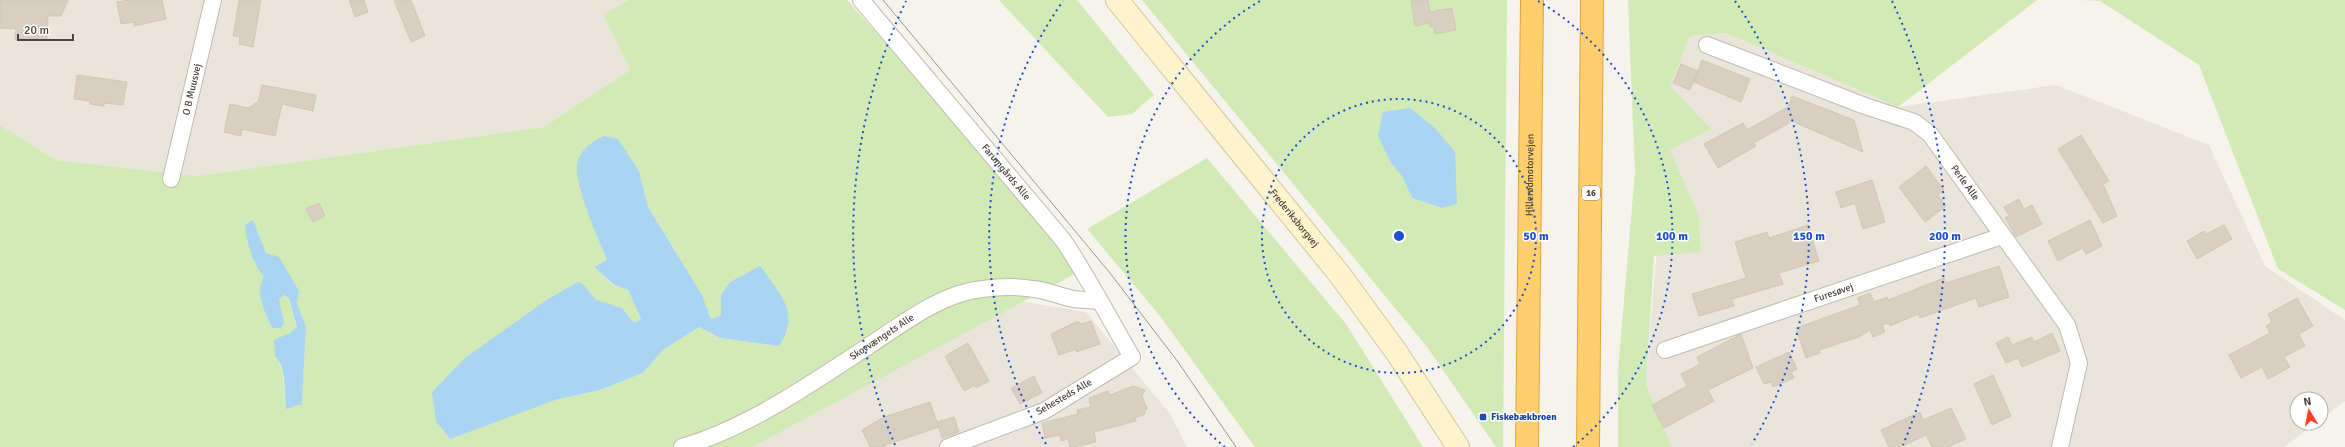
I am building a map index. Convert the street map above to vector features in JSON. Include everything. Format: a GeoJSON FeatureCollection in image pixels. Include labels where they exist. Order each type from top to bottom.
{"type":"FeatureCollection","features":[{"type":"Feature","properties":{"kind":"highway","name":"Hillerødmotorvejen"},"geometry":{"type":"LineString","coordinates":[[1527,447],[1532,0]]}},
{"type":"Feature","properties":{"kind":"highway","name":"16"},"geometry":{"type":"LineString","coordinates":[[1588,447],[1592,0]]}},
{"type":"Feature","properties":{"kind":"street","name":"O B Muusvej"},"geometry":{"type":"LineString","coordinates":[[171,180],[213,0]]}},
{"type":"Feature","properties":{"kind":"street","name":"Farumgårds Alle"},"geometry":{"type":"LineString","coordinates":[[861,0],[1063,240],[1080,266],[1098,301],[1132,357]]}},
{"type":"Feature","properties":{"kind":"street","name":"Frederiksborgvej"},"geometry":{"type":"LineString","coordinates":[[1117,0],[1340,275],[1397,353],[1458,447]]}},
{"type":"Feature","properties":{"kind":"street","name":"Perle Alle"},"geometry":{"type":"LineString","coordinates":[[1707,45],[1865,106],[1914,122],[1930,134],[1941,147],[2002,236],[2067,325],[2075,345],[2079,363],[2060,447]]}},
{"type":"Feature","properties":{"kind":"street","name":"Furesøvej"},"geometry":{"type":"LineString","coordinates":[[1665,350],[2002,236]]}},
{"type":"Feature","properties":{"kind":"street","name":"Skovvængets Alle"},"geometry":{"type":"LineString","coordinates":[[682,447],[706,440],[743,423],[823,376],[923,310],[946,299],[981,289],[1010,288],[1034,289],[1075,299],[1098,301]]}},
{"type":"Feature","properties":{"kind":"street","name":"Sehesteds Alle"},"geometry":{"type":"LineString","coordinates":[[948,447],[1044,411],[1132,357]]}},
{"type":"Feature","properties":{"kind":"shaded area"},"geometry":{"type":"Polygon","coordinates":[[[0,0],[629,0],[603,14],[630,70],[544,127],[198,176],[56,160],[0,125],[0,0]]]}},
{"type":"Feature","properties":{"kind":"shaded area"},"geometry":{"type":"Polygon","coordinates":[[[1726,33],[1898,107],[2056,85],[2209,145],[2265,266],[2345,320],[2345,401],[2329,413],[2329,391],[2289,391],[2289,431],[2305,431],[2284,447],[1672,447],[1646,385],[1670,86],[1690,36],[1726,33]]]}},
{"type":"Feature","properties":{"kind":"shaded area"},"geometry":{"type":"Polygon","coordinates":[[[994,297],[1086,312],[1171,415],[1187,447],[701,447],[994,297]]]}},
{"type":"Feature","properties":{"kind":"green space"},"geometry":{"type":"Polygon","coordinates":[[[629,0],[847,0],[1086,268],[752,447],[0,447],[0,125],[56,160],[198,176],[544,127],[630,70],[603,14],[629,0]],[[618,140],[580,190],[607,260],[594,267],[613,285],[628,290],[641,319],[634,323],[596,300],[583,284],[555,400],[600,390],[643,373],[663,350],[699,327],[720,338],[779,346],[721,295],[721,315],[711,319],[702,295],[648,207],[639,171],[618,140]],[[253,221],[265,277],[260,289],[266,316],[272,328],[279,300],[284,295],[289,298],[297,327],[290,333],[275,356],[281,367],[285,402],[302,404],[306,326],[297,304],[299,291],[266,253],[253,221]]]}},
{"type":"Feature","properties":{"kind":"green space"},"geometry":{"type":"Polygon","coordinates":[[[999,0],[1077,0],[1154,95],[1132,114],[1108,117],[999,0]]]}},
{"type":"Feature","properties":{"kind":"green space"},"geometry":{"type":"Polygon","coordinates":[[[1142,0],[1507,0],[1503,447],[1496,447],[1427,347],[1142,0]],[[1402,176],[1412,198],[1442,208],[1402,176]]]}},
{"type":"Feature","properties":{"kind":"green space"},"geometry":{"type":"Polygon","coordinates":[[[1628,0],[2037,0],[1898,107],[1726,33],[1690,36],[1670,86],[1711,129],[1670,150],[1698,214],[1701,252],[1654,256],[1646,385],[1672,447],[1618,447],[1618,371],[1635,172],[1628,0]]]}},
{"type":"Feature","properties":{"kind":"green space"},"geometry":{"type":"Polygon","coordinates":[[[2080,0],[2345,0],[2345,310],[2278,269],[2199,65],[2100,1],[2080,0]]]}},
{"type":"Feature","properties":{"kind":"green space"},"geometry":{"type":"Polygon","coordinates":[[[1207,158],[1346,324],[1423,447],[1255,447],[1160,316],[1087,229],[1207,158]]]}},
{"type":"Feature","properties":{"kind":"water"},"geometry":{"type":"Polygon","coordinates":[[[1410,108],[1434,127],[1455,152],[1457,204],[1442,208],[1412,198],[1402,176],[1391,163],[1378,136],[1383,112],[1410,108]]]}},
{"type":"Feature","properties":{"kind":"water"},"geometry":{"type":"Polygon","coordinates":[[[604,136],[618,139],[639,171],[648,207],[702,295],[711,319],[721,315],[721,295],[730,282],[760,266],[781,295],[788,313],[788,323],[785,334],[779,346],[720,338],[699,327],[663,350],[643,373],[600,390],[555,400],[450,439],[436,421],[432,392],[465,358],[548,299],[578,282],[583,284],[596,300],[622,308],[634,323],[641,319],[628,290],[614,285],[594,267],[607,260],[582,195],[578,182],[577,170],[578,161],[582,152],[592,143],[604,136]]]}},
{"type":"Feature","properties":{"kind":"water"},"geometry":{"type":"Polygon","coordinates":[[[253,220],[266,253],[279,257],[299,291],[297,304],[306,326],[302,404],[286,409],[284,378],[281,365],[275,356],[274,340],[290,333],[297,327],[289,298],[284,295],[279,300],[284,323],[281,328],[272,328],[266,316],[260,296],[261,283],[264,277],[253,259],[245,225],[253,220]]]}},
{"type":"Feature","properties":{"kind":"building"},"geometry":{"type":"Polygon","coordinates":[[[0,0],[68,0],[61,16],[48,16],[47,40],[15,39],[16,29],[0,28],[0,0]]]}},
{"type":"Feature","properties":{"kind":"building"},"geometry":{"type":"Polygon","coordinates":[[[129,0],[162,0],[166,19],[134,26],[134,22],[121,24],[117,2],[129,0]]]}},
{"type":"Feature","properties":{"kind":"building"},"geometry":{"type":"Polygon","coordinates":[[[239,0],[261,0],[253,47],[239,44],[240,37],[233,36],[239,0]]]}},
{"type":"Feature","properties":{"kind":"building"},"geometry":{"type":"Polygon","coordinates":[[[349,0],[364,0],[368,12],[355,17],[349,0]]]}},
{"type":"Feature","properties":{"kind":"building"},"geometry":{"type":"Polygon","coordinates":[[[394,0],[411,0],[425,36],[411,42],[394,0]]]}},
{"type":"Feature","properties":{"kind":"building"},"geometry":{"type":"Polygon","coordinates":[[[1411,0],[1428,0],[1430,12],[1452,8],[1456,30],[1435,34],[1434,26],[1430,27],[1429,23],[1415,26],[1411,0]]]}},
{"type":"Feature","properties":{"kind":"building"},"geometry":{"type":"Polygon","coordinates":[[[1702,60],[1750,79],[1741,102],[1694,82],[1702,60]]]}},
{"type":"Feature","properties":{"kind":"building"},"geometry":{"type":"Polygon","coordinates":[[[1681,64],[1698,71],[1690,90],[1673,83],[1681,64]]]}},
{"type":"Feature","properties":{"kind":"building"},"geometry":{"type":"Polygon","coordinates":[[[77,75],[127,82],[123,105],[104,103],[104,106],[90,104],[90,101],[74,99],[77,75]]]}},
{"type":"Feature","properties":{"kind":"building"},"geometry":{"type":"Polygon","coordinates":[[[262,85],[316,95],[313,111],[282,104],[275,136],[242,129],[241,136],[224,132],[230,104],[248,108],[258,102],[262,85]]]}},
{"type":"Feature","properties":{"kind":"building"},"geometry":{"type":"Polygon","coordinates":[[[1792,96],[1854,120],[1863,152],[1787,119],[1789,123],[1754,143],[1756,146],[1718,168],[1704,144],[1743,123],[1747,130],[1788,107],[1792,96]]]}},
{"type":"Feature","properties":{"kind":"building"},"geometry":{"type":"Polygon","coordinates":[[[2081,135],[2109,181],[2103,184],[2117,216],[2103,223],[2058,149],[2081,135]]]}},
{"type":"Feature","properties":{"kind":"building"},"geometry":{"type":"Polygon","coordinates":[[[1926,166],[1944,190],[1938,195],[1946,206],[1925,222],[1899,187],[1926,166]]]}},
{"type":"Feature","properties":{"kind":"building"},"geometry":{"type":"Polygon","coordinates":[[[1872,180],[1885,222],[1863,229],[1855,203],[1841,208],[1836,192],[1872,180]]]}},
{"type":"Feature","properties":{"kind":"building"},"geometry":{"type":"Polygon","coordinates":[[[2019,199],[2024,209],[2032,205],[2042,224],[2016,237],[2005,218],[2009,216],[2004,207],[2019,199]]]}},
{"type":"Feature","properties":{"kind":"building"},"geometry":{"type":"Polygon","coordinates":[[[319,203],[325,216],[313,222],[306,209],[319,203]]]}},
{"type":"Feature","properties":{"kind":"building"},"geometry":{"type":"Polygon","coordinates":[[[2090,220],[2102,246],[2086,254],[2083,248],[2058,261],[2048,241],[2090,220]]]}},
{"type":"Feature","properties":{"kind":"building"},"geometry":{"type":"Polygon","coordinates":[[[1808,225],[1819,261],[1779,273],[1783,284],[1732,299],[1734,306],[1699,316],[1692,294],[1746,278],[1735,242],[1767,232],[1769,238],[1808,225]]]}},
{"type":"Feature","properties":{"kind":"building"},"geometry":{"type":"Polygon","coordinates":[[[2224,225],[2232,239],[2197,259],[2187,241],[2204,231],[2206,234],[2224,225]]]}},
{"type":"Feature","properties":{"kind":"building"},"geometry":{"type":"Polygon","coordinates":[[[1999,266],[2009,297],[1979,307],[1976,298],[1920,318],[1918,314],[1890,326],[1889,323],[1882,325],[1885,332],[1873,337],[1870,330],[1859,337],[1819,350],[1820,353],[1806,358],[1796,328],[1860,305],[1857,298],[1870,293],[1874,302],[1887,297],[1888,300],[1944,278],[1946,283],[1999,266]]]}},
{"type":"Feature","properties":{"kind":"building"},"geometry":{"type":"Polygon","coordinates":[[[2297,298],[2313,326],[2299,334],[2305,346],[2284,357],[2290,367],[2268,379],[2262,367],[2241,378],[2229,355],[2270,333],[2266,326],[2272,322],[2268,314],[2297,298]]]}},
{"type":"Feature","properties":{"kind":"building"},"geometry":{"type":"Polygon","coordinates":[[[1078,321],[1081,324],[1091,321],[1100,344],[1076,352],[1076,349],[1059,355],[1051,334],[1078,321]]]}},
{"type":"Feature","properties":{"kind":"building"},"geometry":{"type":"Polygon","coordinates":[[[2052,333],[2060,351],[2022,367],[2018,358],[2006,363],[1996,343],[2008,337],[2012,345],[2032,337],[2034,342],[2052,333]]]}},
{"type":"Feature","properties":{"kind":"building"},"geometry":{"type":"Polygon","coordinates":[[[1741,334],[1753,368],[1708,390],[1714,401],[1664,428],[1652,405],[1687,386],[1681,374],[1700,364],[1697,357],[1741,334]]]}},
{"type":"Feature","properties":{"kind":"building"},"geometry":{"type":"Polygon","coordinates":[[[968,343],[989,381],[976,388],[975,385],[964,391],[945,356],[968,343]]]}},
{"type":"Feature","properties":{"kind":"building"},"geometry":{"type":"Polygon","coordinates":[[[1789,352],[1797,369],[1791,372],[1794,378],[1773,387],[1770,382],[1764,384],[1756,367],[1789,352]]]}},
{"type":"Feature","properties":{"kind":"building"},"geometry":{"type":"Polygon","coordinates":[[[1993,375],[2011,416],[1992,425],[1974,384],[1993,375]]]}},
{"type":"Feature","properties":{"kind":"building"},"geometry":{"type":"Polygon","coordinates":[[[1034,376],[1042,393],[1020,404],[1011,388],[1034,376]]]}},
{"type":"Feature","properties":{"kind":"building"},"geometry":{"type":"Polygon","coordinates":[[[1133,386],[1145,390],[1142,396],[1147,409],[1144,411],[1145,414],[1135,418],[1136,421],[1094,432],[1096,442],[1074,447],[1070,447],[1068,439],[1061,441],[1060,435],[1045,438],[1042,423],[1078,414],[1077,410],[1091,407],[1089,398],[1108,391],[1110,395],[1133,386]]]}},
{"type":"Feature","properties":{"kind":"building"},"geometry":{"type":"Polygon","coordinates":[[[930,402],[937,422],[954,417],[959,432],[942,438],[939,427],[880,447],[870,447],[862,430],[884,417],[930,402]]]}},
{"type":"Feature","properties":{"kind":"building"},"geometry":{"type":"Polygon","coordinates":[[[1951,408],[1966,439],[1948,447],[1932,447],[1926,435],[1901,447],[1889,447],[1881,430],[1920,412],[1923,420],[1951,408]]]}},
{"type":"Feature","properties":{"kind":"tram line"},"geometry":{"type":"LineString","coordinates":[[883,0],[1110,273],[1178,362],[1236,447]]}},
{"type":"Feature","properties":{"kind":"place","name":"Fiskebækbroen"},"geometry":{"type":"Point","coordinates":[1483,417]}}]}
